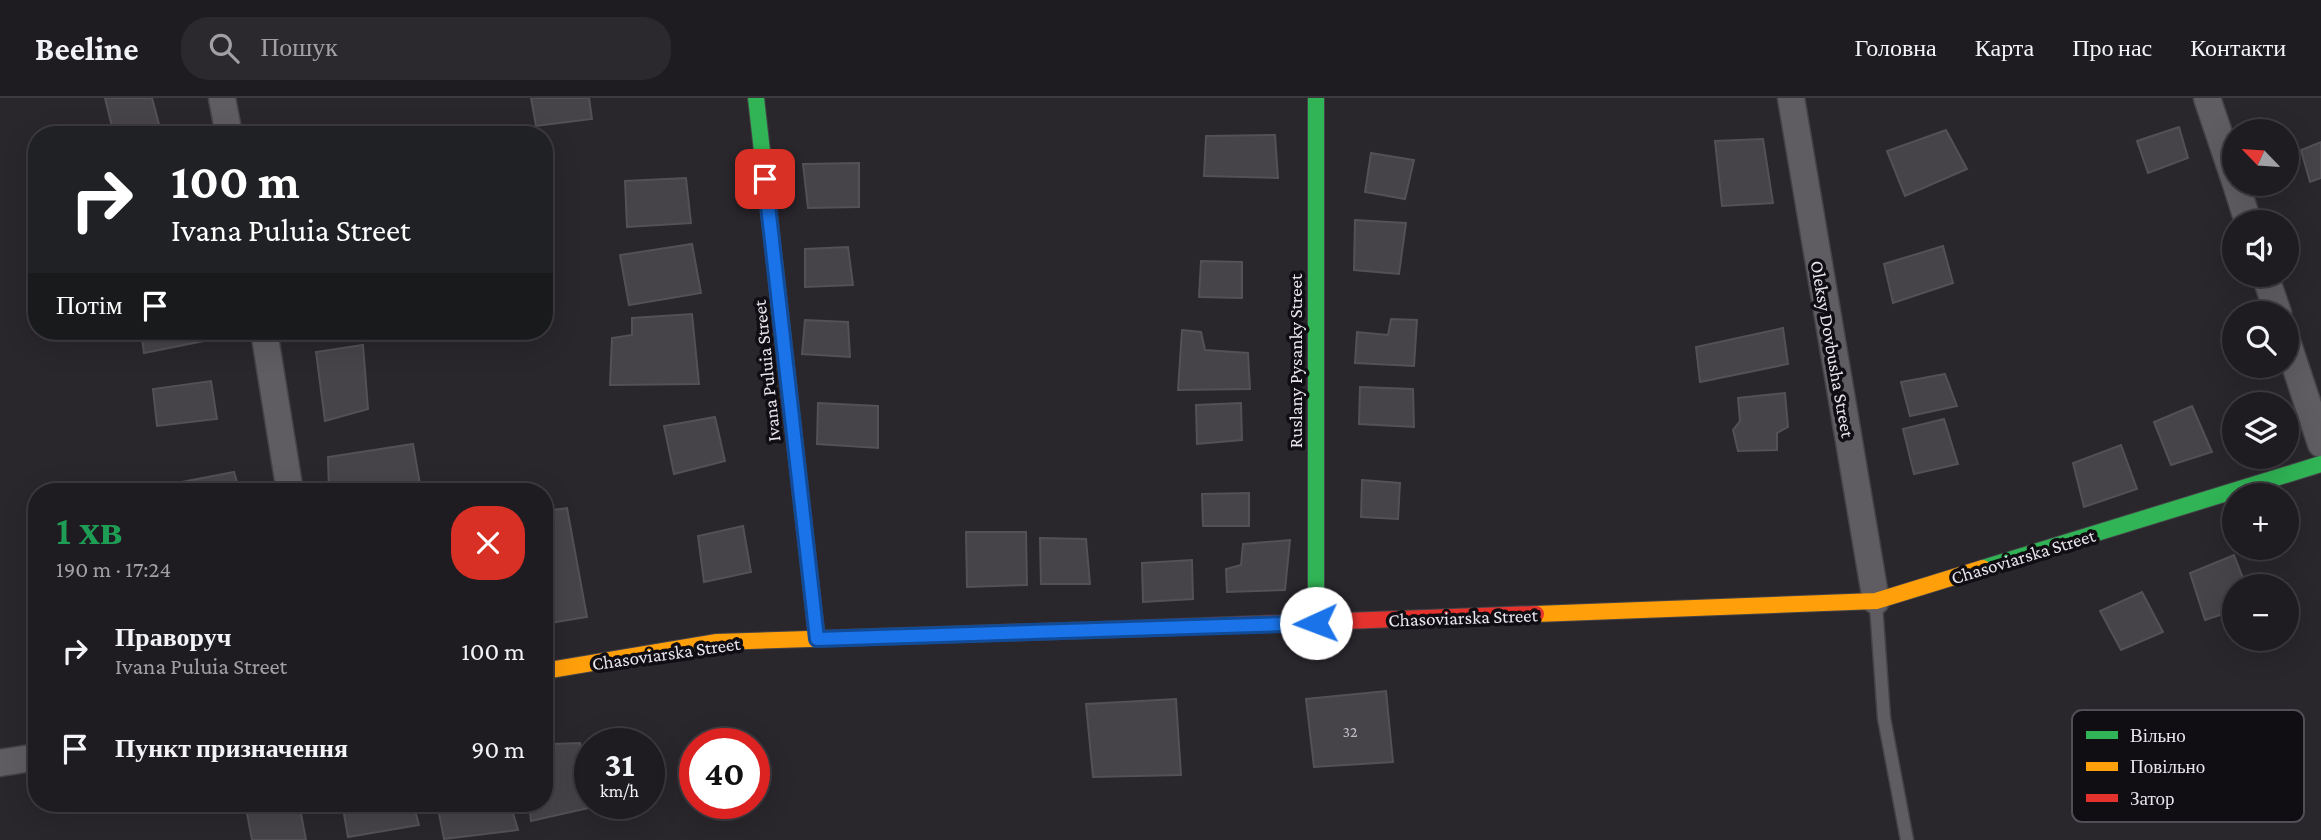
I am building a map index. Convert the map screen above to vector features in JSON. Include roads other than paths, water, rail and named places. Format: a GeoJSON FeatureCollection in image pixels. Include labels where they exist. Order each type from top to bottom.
{"type":"FeatureCollection","features":[{"type":"Feature","properties":{"kind":"street"},"geometry":{"type":"LineString","coordinates":[[222,98],[227,126]]}},
{"type":"Feature","properties":{"kind":"street","name":"Ivana Puluia Street"},"geometry":{"type":"LineString","coordinates":[[756,98],[817,639]]}},
{"type":"Feature","properties":{"kind":"street","name":"Ruslany Pysanky Street"},"geometry":{"type":"LineString","coordinates":[[1316,98],[1316,623]]}},
{"type":"Feature","properties":{"kind":"street","name":"Oleksy Dovbusha Street"},"geometry":{"type":"LineString","coordinates":[[1791,98],[1876,601]]}},
{"type":"Feature","properties":{"kind":"street"},"geometry":{"type":"LineString","coordinates":[[2207,98],[2222,144]]}},
{"type":"Feature","properties":{"kind":"street"},"geometry":{"type":"LineString","coordinates":[[265,340],[289,483]]}},
{"type":"Feature","properties":{"kind":"street"},"geometry":{"type":"LineString","coordinates":[[2299,377],[2321,444]]}},
{"type":"Feature","properties":{"kind":"street","name":"Chasoviarska Street"},"geometry":{"type":"LineString","coordinates":[[553,669],[717,642],[1316,623],[1876,601],[2321,464]]}},
{"type":"Feature","properties":{"kind":"street"},"geometry":{"type":"LineString","coordinates":[[0,763],[28,758]]}},
{"type":"Feature","properties":{"kind":"lane"},"geometry":{"type":"LineString","coordinates":[[1876,601],[1884,718],[1907,840]]}}]}
